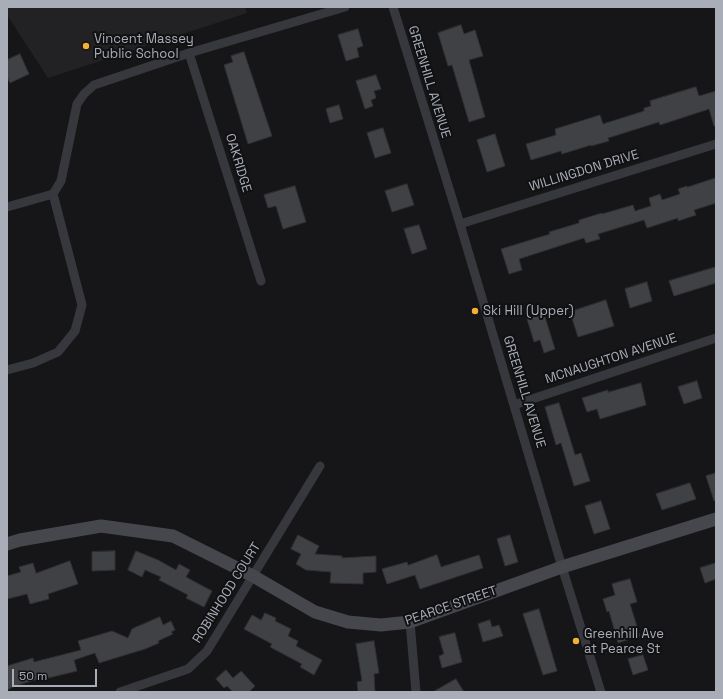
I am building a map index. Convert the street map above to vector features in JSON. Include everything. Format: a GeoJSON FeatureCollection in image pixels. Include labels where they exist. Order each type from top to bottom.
{"type":"FeatureCollection","features":[{"type":"Feature","properties":{"kind":"street"},"geometry":{"type":"LineString","coordinates":[[7,207],[53,194],[61,181],[77,104],[84,94],[94,85],[189,53],[345,7]]}},
{"type":"Feature","properties":{"kind":"street","name":"GREENHILL AVENUE"},"geometry":{"type":"LineString","coordinates":[[393,7],[601,692]]}},
{"type":"Feature","properties":{"kind":"street","name":"OAKRIDGE"},"geometry":{"type":"LineString","coordinates":[[189,53],[261,281]]}},
{"type":"Feature","properties":{"kind":"street","name":"WILLINGDON DRIVE"},"geometry":{"type":"LineString","coordinates":[[460,224],[716,144]]}},
{"type":"Feature","properties":{"kind":"street"},"geometry":{"type":"LineString","coordinates":[[7,370],[33,363],[58,352],[76,331],[82,305],[53,194]]}},
{"type":"Feature","properties":{"kind":"street","name":"MCNAUGHTON AVENUE"},"geometry":{"type":"LineString","coordinates":[[514,405],[716,338]]}},
{"type":"Feature","properties":{"kind":"street","name":"ROBINHOOD COURT"},"geometry":{"type":"LineString","coordinates":[[120,692],[188,670],[207,651],[320,466]]}},
{"type":"Feature","properties":{"kind":"street","name":"PEARCE STREET"},"geometry":{"type":"LineString","coordinates":[[7,544],[20,540],[101,526],[173,536],[253,576],[315,612],[348,622],[381,625],[410,622],[562,566],[716,519]]}},
{"type":"Feature","properties":{"kind":"street"},"geometry":{"type":"LineString","coordinates":[[410,622],[416,692]]}},
{"type":"Feature","properties":{"kind":"shaded area","name":"Vincent Massey Public School"},"geometry":{"type":"Polygon","coordinates":[[[7,7],[245,7],[247,13],[48,78],[7,15],[7,7]]]}},
{"type":"Feature","properties":{"kind":"building"},"geometry":{"type":"Polygon","coordinates":[[[461,25],[464,34],[475,30],[483,56],[469,60],[485,117],[469,122],[452,65],[448,66],[438,33],[461,25]]]}},
{"type":"Feature","properties":{"kind":"building"},"geometry":{"type":"Polygon","coordinates":[[[358,29],[363,46],[357,48],[359,57],[346,61],[338,35],[358,29]]]}},
{"type":"Feature","properties":{"kind":"building"},"geometry":{"type":"Polygon","coordinates":[[[244,52],[272,136],[248,144],[224,65],[233,62],[231,56],[244,52]]]}},
{"type":"Feature","properties":{"kind":"building"},"geometry":{"type":"Polygon","coordinates":[[[20,54],[29,74],[10,83],[7,77],[7,60],[20,54]]]}},
{"type":"Feature","properties":{"kind":"building"},"geometry":{"type":"Polygon","coordinates":[[[376,75],[381,89],[374,91],[376,98],[371,100],[373,106],[365,109],[356,81],[376,75]]]}},
{"type":"Feature","properties":{"kind":"building"},"geometry":{"type":"Polygon","coordinates":[[[696,87],[699,96],[716,91],[716,126],[714,126],[709,109],[660,125],[659,122],[608,138],[609,141],[562,154],[561,151],[531,160],[526,144],[556,135],[555,129],[600,115],[603,124],[644,111],[644,108],[651,106],[650,101],[696,87]]]}},
{"type":"Feature","properties":{"kind":"building"},"geometry":{"type":"Polygon","coordinates":[[[339,105],[343,119],[330,123],[326,109],[339,105]]]}},
{"type":"Feature","properties":{"kind":"building"},"geometry":{"type":"Polygon","coordinates":[[[383,128],[391,153],[375,158],[367,133],[383,128]]]}},
{"type":"Feature","properties":{"kind":"building"},"geometry":{"type":"Polygon","coordinates":[[[495,134],[505,166],[487,172],[477,140],[495,134]]]}},
{"type":"Feature","properties":{"kind":"building"},"geometry":{"type":"Polygon","coordinates":[[[716,178],[716,203],[694,210],[696,215],[678,221],[678,218],[647,228],[644,220],[598,234],[600,239],[586,243],[584,238],[519,259],[522,270],[509,274],[501,249],[550,234],[549,232],[579,223],[579,220],[602,213],[633,205],[635,211],[651,206],[649,198],[660,194],[662,200],[680,194],[678,189],[716,178]]]}},
{"type":"Feature","properties":{"kind":"building"},"geometry":{"type":"Polygon","coordinates":[[[407,184],[414,205],[392,212],[385,191],[407,184]]]}},
{"type":"Feature","properties":{"kind":"building"},"geometry":{"type":"Polygon","coordinates":[[[295,186],[306,222],[283,229],[276,206],[268,208],[264,195],[295,186]]]}},
{"type":"Feature","properties":{"kind":"building"},"geometry":{"type":"Polygon","coordinates":[[[419,225],[427,249],[412,254],[404,229],[419,225]]]}},
{"type":"Feature","properties":{"kind":"building"},"geometry":{"type":"Polygon","coordinates":[[[716,267],[716,283],[674,296],[669,281],[716,267]]]}},
{"type":"Feature","properties":{"kind":"building"},"geometry":{"type":"Polygon","coordinates":[[[647,282],[652,301],[630,308],[625,289],[647,282]]]}},
{"type":"Feature","properties":{"kind":"building"},"geometry":{"type":"Polygon","coordinates":[[[606,300],[614,326],[578,337],[570,312],[606,300]]]}},
{"type":"Feature","properties":{"kind":"building"},"geometry":{"type":"Polygon","coordinates":[[[544,314],[555,349],[544,353],[540,340],[534,342],[527,319],[544,314]]]}},
{"type":"Feature","properties":{"kind":"building"},"geometry":{"type":"Polygon","coordinates":[[[697,381],[702,398],[684,404],[678,387],[697,381]]]}},
{"type":"Feature","properties":{"kind":"building"},"geometry":{"type":"Polygon","coordinates":[[[641,383],[646,405],[600,419],[597,409],[587,412],[582,398],[608,390],[608,392],[641,383]]]}},
{"type":"Feature","properties":{"kind":"building"},"geometry":{"type":"Polygon","coordinates":[[[559,403],[575,455],[581,453],[590,481],[574,486],[561,443],[556,445],[545,407],[559,403]]]}},
{"type":"Feature","properties":{"kind":"building"},"geometry":{"type":"Polygon","coordinates":[[[716,473],[716,500],[714,501],[706,476],[716,473]]]}},
{"type":"Feature","properties":{"kind":"building"},"geometry":{"type":"Polygon","coordinates":[[[690,483],[696,499],[662,510],[656,494],[690,483]]]}},
{"type":"Feature","properties":{"kind":"building"},"geometry":{"type":"Polygon","coordinates":[[[601,501],[610,529],[594,534],[585,506],[601,501]]]}},
{"type":"Feature","properties":{"kind":"building"},"geometry":{"type":"Polygon","coordinates":[[[298,535],[319,546],[315,554],[342,556],[342,558],[376,556],[376,572],[363,573],[363,584],[330,583],[331,572],[306,570],[296,564],[301,554],[291,549],[298,535]]]}},
{"type":"Feature","properties":{"kind":"building"},"geometry":{"type":"Polygon","coordinates":[[[510,535],[518,562],[505,566],[497,539],[510,535]]]}},
{"type":"Feature","properties":{"kind":"building"},"geometry":{"type":"Polygon","coordinates":[[[115,551],[115,570],[92,571],[92,552],[115,551]]]}},
{"type":"Feature","properties":{"kind":"building"},"geometry":{"type":"Polygon","coordinates":[[[136,551],[158,560],[176,570],[179,564],[190,570],[186,577],[212,591],[204,607],[186,598],[188,595],[159,580],[161,577],[145,570],[142,577],[128,570],[136,551]]]}},
{"type":"Feature","properties":{"kind":"building"},"geometry":{"type":"Polygon","coordinates":[[[437,555],[441,567],[479,555],[483,568],[420,589],[415,575],[387,584],[382,569],[407,562],[408,565],[437,555]]]}},
{"type":"Feature","properties":{"kind":"building"},"geometry":{"type":"Polygon","coordinates":[[[70,561],[78,584],[48,594],[49,599],[30,604],[27,594],[7,599],[7,576],[21,572],[19,567],[33,563],[36,573],[70,561]]]}},
{"type":"Feature","properties":{"kind":"building"},"geometry":{"type":"Polygon","coordinates":[[[716,563],[716,579],[705,583],[700,568],[716,563]]]}},
{"type":"Feature","properties":{"kind":"building"},"geometry":{"type":"Polygon","coordinates":[[[630,579],[637,602],[630,604],[640,636],[618,643],[609,611],[607,612],[603,599],[615,595],[612,584],[630,579]]]}},
{"type":"Feature","properties":{"kind":"building"},"geometry":{"type":"Polygon","coordinates":[[[539,609],[557,671],[543,675],[523,614],[539,609]]]}},
{"type":"Feature","properties":{"kind":"building"},"geometry":{"type":"Polygon","coordinates":[[[265,613],[276,618],[275,621],[291,629],[288,636],[298,641],[296,646],[322,660],[314,675],[300,667],[302,664],[270,647],[272,644],[244,629],[252,615],[261,620],[265,613]]]}},
{"type":"Feature","properties":{"kind":"building"},"geometry":{"type":"Polygon","coordinates":[[[160,617],[163,625],[171,621],[175,630],[171,632],[173,634],[158,641],[159,643],[145,649],[99,663],[95,653],[74,660],[77,671],[48,678],[48,676],[15,686],[7,690],[7,666],[33,658],[34,662],[81,650],[78,641],[112,631],[128,638],[132,629],[160,617]]]}},
{"type":"Feature","properties":{"kind":"building"},"geometry":{"type":"Polygon","coordinates":[[[490,620],[492,627],[499,625],[503,636],[483,642],[478,624],[490,620]]]}},
{"type":"Feature","properties":{"kind":"building"},"geometry":{"type":"Polygon","coordinates":[[[455,633],[462,662],[442,668],[439,656],[444,654],[439,637],[455,633]]]}},
{"type":"Feature","properties":{"kind":"building"},"geometry":{"type":"Polygon","coordinates":[[[374,641],[379,673],[374,674],[375,692],[358,692],[357,682],[362,681],[356,644],[374,641]]]}},
{"type":"Feature","properties":{"kind":"building"},"geometry":{"type":"Polygon","coordinates":[[[643,655],[648,670],[633,675],[628,659],[643,655]]]}},
{"type":"Feature","properties":{"kind":"building"},"geometry":{"type":"Polygon","coordinates":[[[226,670],[233,678],[241,671],[255,686],[249,692],[233,692],[227,686],[224,688],[216,679],[226,670]]]}},
{"type":"Feature","properties":{"kind":"building"},"geometry":{"type":"Polygon","coordinates":[[[456,679],[464,692],[433,692],[456,679]]]}},
{"type":"Feature","properties":{"kind":"place","name":"Vincent Massey Public School"},"geometry":{"type":"Point","coordinates":[86,46]}},
{"type":"Feature","properties":{"kind":"place","name":"Ski Hill (Upper)"},"geometry":{"type":"Point","coordinates":[475,311]}},
{"type":"Feature","properties":{"kind":"place","name":"Greenhill Ave at Pearce St"},"geometry":{"type":"Point","coordinates":[576,641]}}]}
